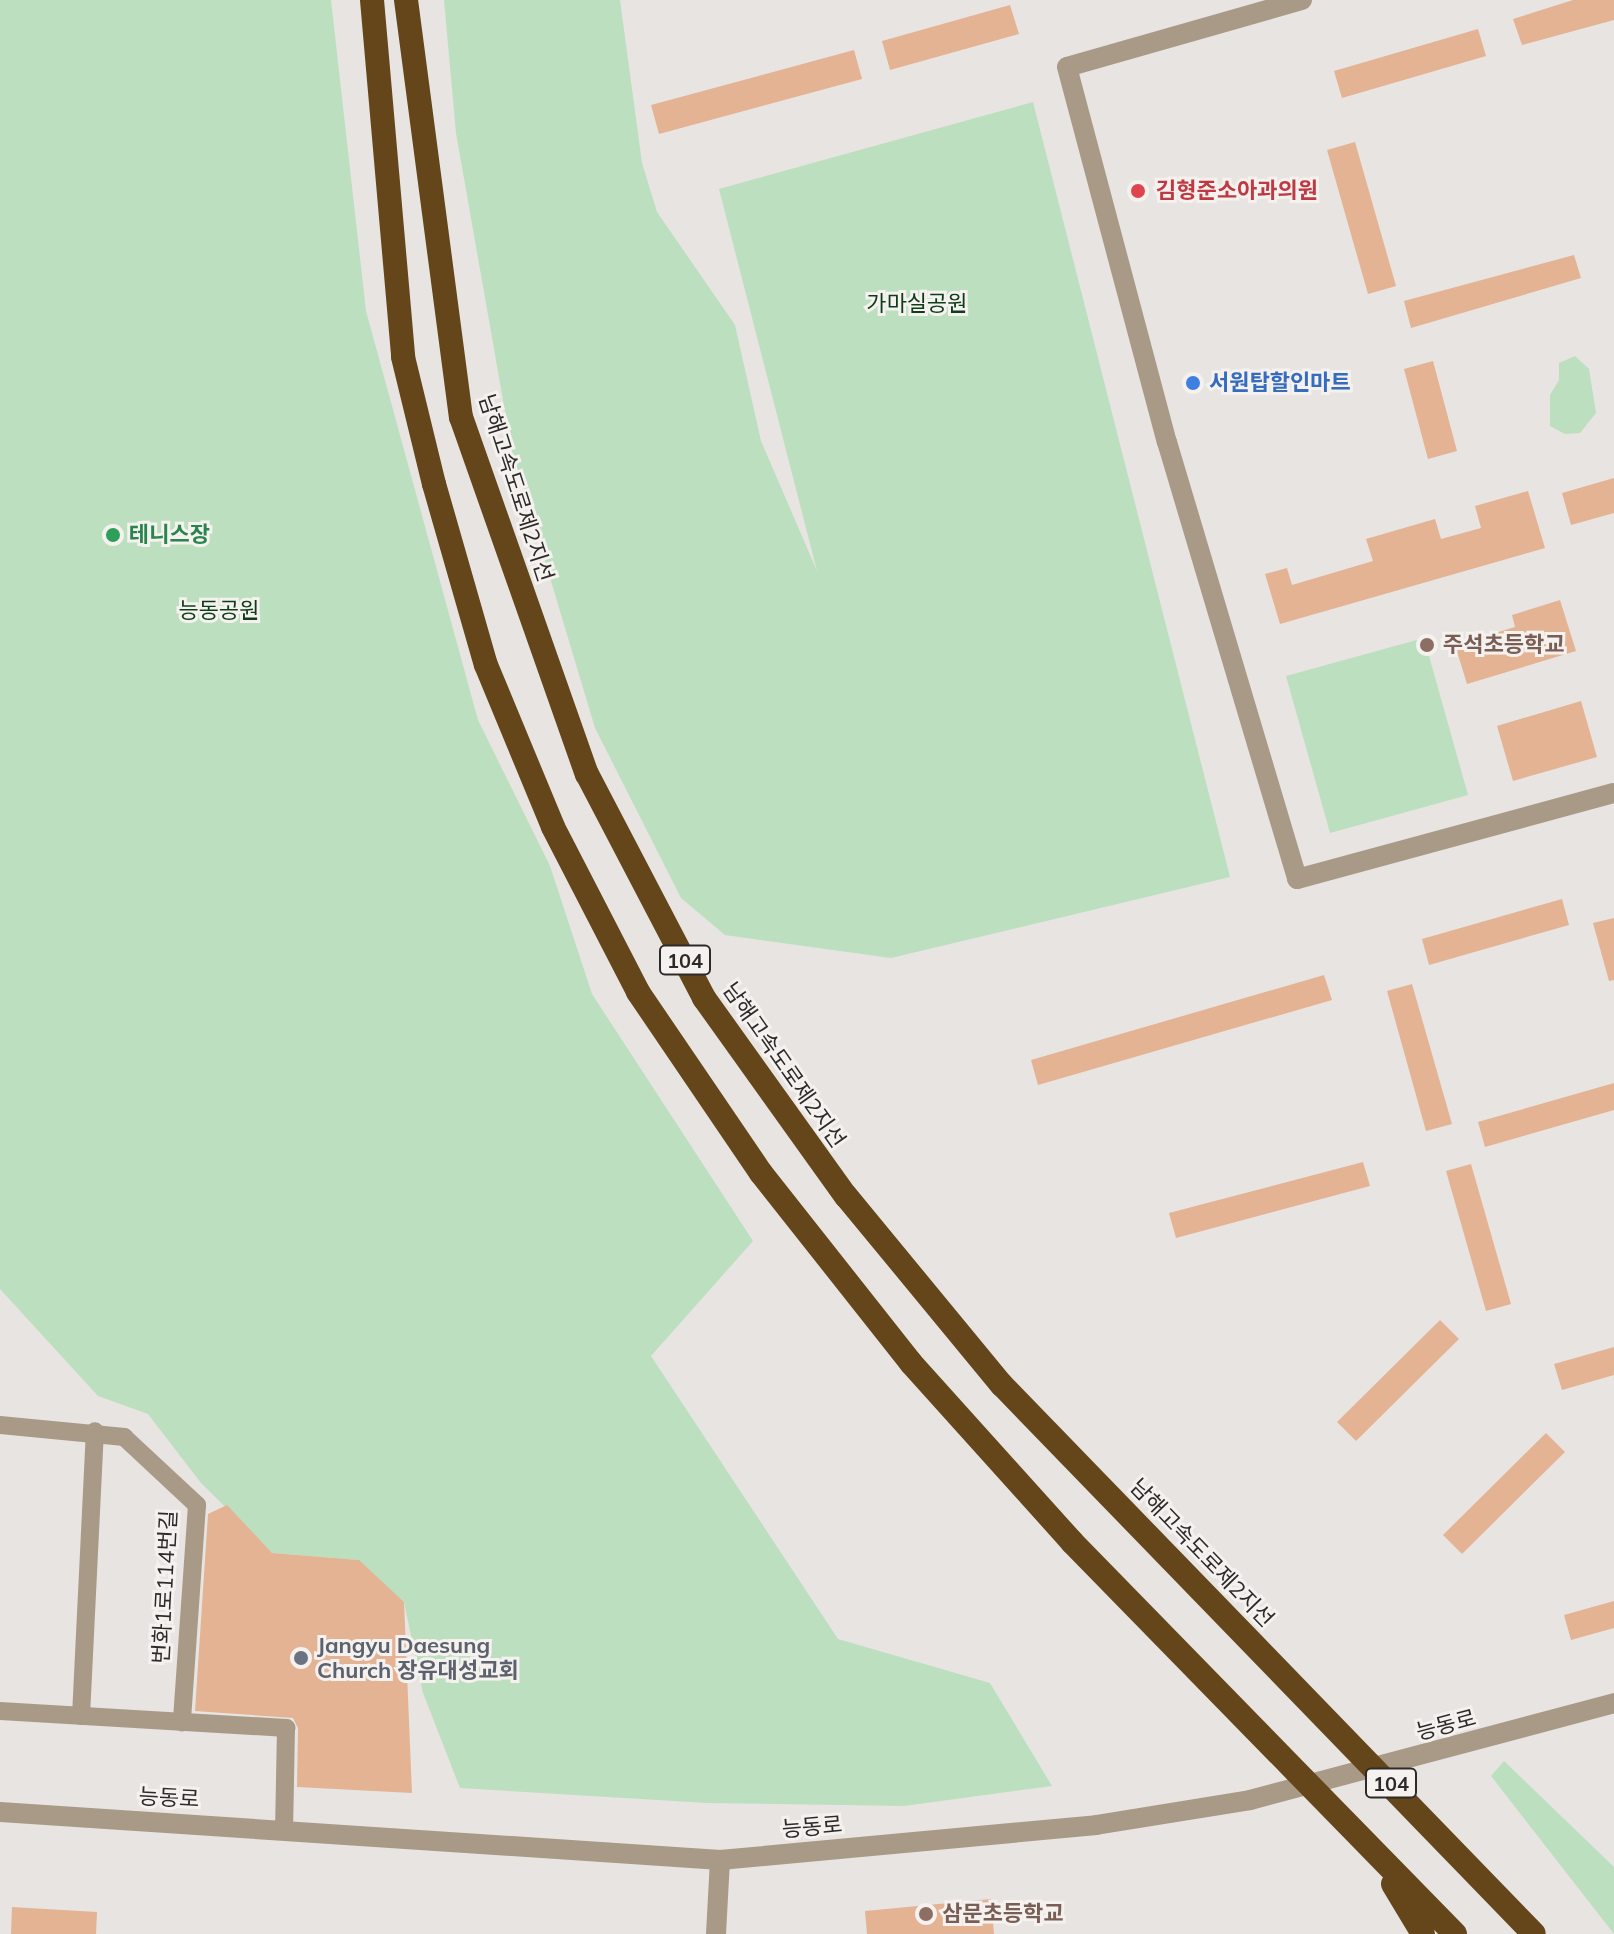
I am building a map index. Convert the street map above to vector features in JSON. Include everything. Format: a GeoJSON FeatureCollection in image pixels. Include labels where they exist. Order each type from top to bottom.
{"type":"FeatureCollection","features":[{"type":"Feature","properties":{"kind":"highway","name":"104"},"geometry":{"type":"LineString","coordinates":[[372,0],[403,357],[434,484],[486,665],[553,827],[624,965],[761,1173],[911,1363],[1072,1542],[1268,1739],[1455,1934]]}},
{"type":"Feature","properties":{"kind":"highway","name":"남해고속도로제2지선"},"geometry":{"type":"LineString","coordinates":[[406,0],[461,417],[587,774],[704,998],[846,1196],[1002,1385],[1490,1884],[1534,1934]]}},
{"type":"Feature","properties":{"kind":"highway"},"geometry":{"type":"LineString","coordinates":[[1369,1844],[1423,1934]]}},
{"type":"Feature","properties":{"kind":"highway"},"geometry":{"type":"LineString","coordinates":[[1490,1884],[1542,1934]]}},
{"type":"Feature","properties":{"kind":"street"},"geometry":{"type":"LineString","coordinates":[[1302,0],[1067,67],[1167,442],[1297,879],[1614,793]]}},
{"type":"Feature","properties":{"kind":"street"},"geometry":{"type":"LineString","coordinates":[[0,1425],[95,1431],[81,1716]]}},
{"type":"Feature","properties":{"kind":"street","name":"번화1로114번길"},"geometry":{"type":"LineString","coordinates":[[95,1431],[124,1437],[197,1505],[182,1722]]}},
{"type":"Feature","properties":{"kind":"street","name":"능동로"},"geometry":{"type":"LineString","coordinates":[[0,1812],[720,1860],[1096,1825],[1250,1800],[1614,1703]]}},
{"type":"Feature","properties":{"kind":"street"},"geometry":{"type":"LineString","coordinates":[[0,1711],[286,1728],[284,1829]]}},
{"type":"Feature","properties":{"kind":"street"},"geometry":{"type":"LineString","coordinates":[[716,1934],[720,1860]]}},
{"type":"Feature","properties":{"kind":"green space","name":"능동공원"},"geometry":{"type":"Polygon","coordinates":[[[0,0],[331,0],[366,311],[478,720],[550,866],[592,994],[753,1241],[651,1356],[838,1639],[990,1683],[1052,1786],[904,1806],[707,1803],[460,1788],[423,1693],[404,1602],[358,1560],[272,1553],[201,1483],[148,1414],[98,1396],[0,1289],[0,0]]]}},
{"type":"Feature","properties":{"kind":"green space","name":"가마실공원"},"geometry":{"type":"Polygon","coordinates":[[[444,0],[620,0],[642,163],[657,212],[735,325],[761,441],[817,571],[719,189],[1033,102],[1230,877],[891,958],[725,935],[681,898],[595,728],[512,451],[456,133],[444,0]]]}},
{"type":"Feature","properties":{"kind":"green space"},"geometry":{"type":"Polygon","coordinates":[[[1575,356],[1589,369],[1596,413],[1580,433],[1565,434],[1550,426],[1550,395],[1559,380],[1559,363],[1575,356]]]}},
{"type":"Feature","properties":{"kind":"green space"},"geometry":{"type":"Polygon","coordinates":[[[1424,638],[1468,795],[1330,833],[1286,676],[1424,638]]]}},
{"type":"Feature","properties":{"kind":"green space"},"geometry":{"type":"Polygon","coordinates":[[[1504,1761],[1614,1867],[1614,1934],[1491,1776],[1504,1761]]]}},
{"type":"Feature","properties":{"kind":"building"},"geometry":{"type":"Polygon","coordinates":[[[1573,0],[1614,0],[1614,20],[1522,45],[1513,19],[1573,0]]]}},
{"type":"Feature","properties":{"kind":"building"},"geometry":{"type":"Polygon","coordinates":[[[1010,5],[1019,34],[890,70],[882,41],[1010,5]]]}},
{"type":"Feature","properties":{"kind":"building"},"geometry":{"type":"Polygon","coordinates":[[[1478,29],[1486,56],[1342,98],[1334,71],[1478,29]]]}},
{"type":"Feature","properties":{"kind":"building"},"geometry":{"type":"Polygon","coordinates":[[[854,50],[862,79],[659,134],[651,105],[854,50]]]}},
{"type":"Feature","properties":{"kind":"building"},"geometry":{"type":"Polygon","coordinates":[[[1355,142],[1396,286],[1368,294],[1327,150],[1355,142]]]}},
{"type":"Feature","properties":{"kind":"building"},"geometry":{"type":"Polygon","coordinates":[[[1574,255],[1581,278],[1411,328],[1404,301],[1574,255]]]}},
{"type":"Feature","properties":{"kind":"building"},"geometry":{"type":"Polygon","coordinates":[[[1433,361],[1457,451],[1428,459],[1404,369],[1433,361]]]}},
{"type":"Feature","properties":{"kind":"building"},"geometry":{"type":"Polygon","coordinates":[[[1614,478],[1614,513],[1571,525],[1562,493],[1614,478]]]}},
{"type":"Feature","properties":{"kind":"building"},"geometry":{"type":"Polygon","coordinates":[[[1528,491],[1545,548],[1280,624],[1265,574],[1287,568],[1292,585],[1373,561],[1366,539],[1435,519],[1441,539],[1481,528],[1475,506],[1528,491]]]}},
{"type":"Feature","properties":{"kind":"building"},"geometry":{"type":"Polygon","coordinates":[[[1560,600],[1576,651],[1467,684],[1455,645],[1515,627],[1512,615],[1560,600]]]}},
{"type":"Feature","properties":{"kind":"building"},"geometry":{"type":"Polygon","coordinates":[[[1581,701],[1597,757],[1513,781],[1497,726],[1581,701]]]}},
{"type":"Feature","properties":{"kind":"building"},"geometry":{"type":"Polygon","coordinates":[[[1562,899],[1569,925],[1429,965],[1422,939],[1562,899]]]}},
{"type":"Feature","properties":{"kind":"building"},"geometry":{"type":"Polygon","coordinates":[[[1614,918],[1614,980],[1609,981],[1593,923],[1614,918]]]}},
{"type":"Feature","properties":{"kind":"building"},"geometry":{"type":"Polygon","coordinates":[[[1324,975],[1332,1000],[1038,1085],[1031,1060],[1324,975]]]}},
{"type":"Feature","properties":{"kind":"building"},"geometry":{"type":"Polygon","coordinates":[[[1412,984],[1452,1124],[1426,1131],[1387,991],[1412,984]]]}},
{"type":"Feature","properties":{"kind":"building"},"geometry":{"type":"Polygon","coordinates":[[[1614,1083],[1614,1110],[1485,1147],[1478,1122],[1614,1083]]]}},
{"type":"Feature","properties":{"kind":"building"},"geometry":{"type":"Polygon","coordinates":[[[1363,1162],[1370,1186],[1176,1238],[1169,1213],[1363,1162]]]}},
{"type":"Feature","properties":{"kind":"building"},"geometry":{"type":"Polygon","coordinates":[[[1471,1164],[1511,1304],[1486,1311],[1446,1171],[1471,1164]]]}},
{"type":"Feature","properties":{"kind":"building"},"geometry":{"type":"Polygon","coordinates":[[[1440,1320],[1459,1339],[1356,1441],[1337,1422],[1440,1320]]]}},
{"type":"Feature","properties":{"kind":"building"},"geometry":{"type":"Polygon","coordinates":[[[1614,1347],[1614,1375],[1562,1390],[1554,1364],[1614,1347]]]}},
{"type":"Feature","properties":{"kind":"building"},"geometry":{"type":"Polygon","coordinates":[[[1546,1433],[1565,1452],[1462,1554],[1443,1535],[1546,1433]]]}},
{"type":"Feature","properties":{"kind":"building","name":"Jangyu Daesung Church 장유대성교회"},"geometry":{"type":"Polygon","coordinates":[[[227,1505],[272,1553],[359,1560],[404,1602],[412,1793],[297,1787],[298,1728],[293,1718],[195,1711],[208,1514],[227,1505]]]}},
{"type":"Feature","properties":{"kind":"building"},"geometry":{"type":"Polygon","coordinates":[[[1614,1601],[1614,1628],[1571,1640],[1564,1615],[1614,1601]]]}},
{"type":"Feature","properties":{"kind":"building"},"geometry":{"type":"Polygon","coordinates":[[[991,1899],[994,1934],[867,1934],[865,1911],[991,1899]]]}},
{"type":"Feature","properties":{"kind":"building"},"geometry":{"type":"Polygon","coordinates":[[[12,1907],[97,1912],[96,1934],[11,1934],[12,1907]]]}},
{"type":"Feature","properties":{"kind":"place","name":"김형준소아과의원"},"geometry":{"type":"Point","coordinates":[1138,191]}},
{"type":"Feature","properties":{"kind":"place","name":"서원탑할인마트"},"geometry":{"type":"Point","coordinates":[1193,383]}},
{"type":"Feature","properties":{"kind":"place","name":"테니스장"},"geometry":{"type":"Point","coordinates":[113,535]}},
{"type":"Feature","properties":{"kind":"place","name":"주석초등학교"},"geometry":{"type":"Point","coordinates":[1427,645]}},
{"type":"Feature","properties":{"kind":"place","name":"Jangyu Daesung Church 장유대성교회"},"geometry":{"type":"Point","coordinates":[301,1658]}},
{"type":"Feature","properties":{"kind":"place","name":"삼문초등학교"},"geometry":{"type":"Point","coordinates":[926,1914]}}]}
